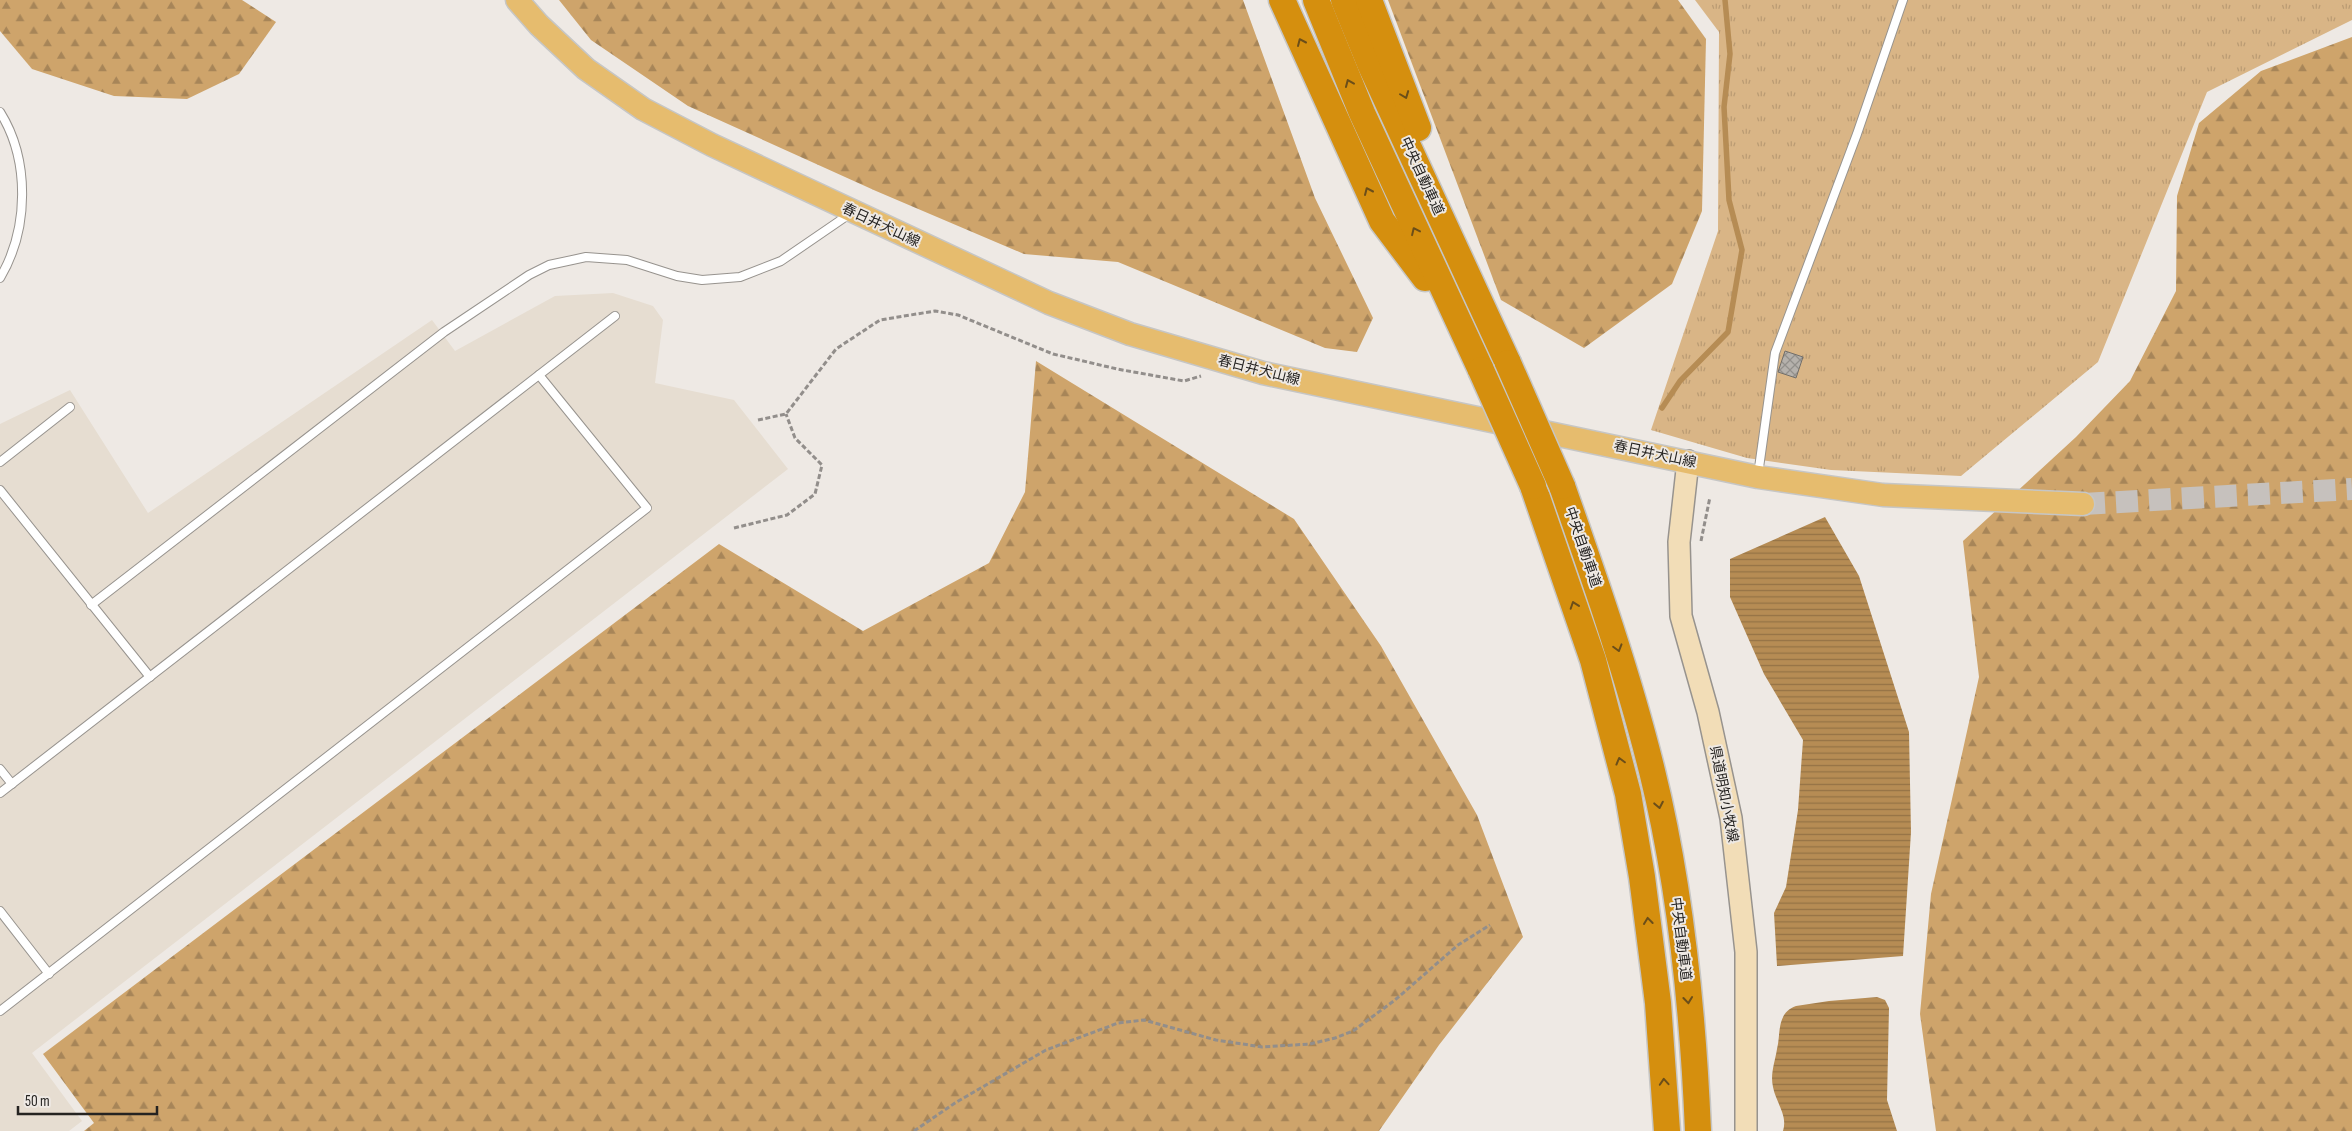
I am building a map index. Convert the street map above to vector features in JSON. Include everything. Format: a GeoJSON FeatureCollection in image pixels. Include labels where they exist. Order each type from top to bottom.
{"type":"FeatureCollection","features":[{"type":"Feature","properties":{"kind":"highway"},"geometry":{"type":"LineString","coordinates":[[1282,0],[1382,221],[1455,317]]}},
{"type":"Feature","properties":{"kind":"highway","name":"中央自動車道"},"geometry":{"type":"LineString","coordinates":[[1316,0],[1362,113],[1481,370],[1532,486],[1593,660],[1628,794],[1642,877],[1658,1003],[1667,1131]]}},
{"type":"Feature","properties":{"kind":"highway","name":"中央自動車道"},"geometry":{"type":"LineString","coordinates":[[1344,0],[1562,486],[1615,640],[1652,772],[1675,889],[1689,999],[1698,1131]]}},
{"type":"Feature","properties":{"kind":"highway"},"geometry":{"type":"LineString","coordinates":[[1369,0],[1417,127],[1512,332],[1506,358]]}},
{"type":"Feature","properties":{"kind":"main road","name":"春日井犬山線"},"geometry":{"type":"LineString","coordinates":[[518,0],[539,25],[586,69],[643,110],[852,212],[1049,303],[1130,334],[1263,373],[1758,477],[1883,495],[2083,504]]}},
{"type":"Feature","properties":{"kind":"main road","name":"県道明知小牧線"},"geometry":{"type":"LineString","coordinates":[[1688,461],[1679,542],[1681,616],[1708,712],[1730,818],[1746,952],[1746,1131]]}},
{"type":"Feature","properties":{"kind":"lane"},"geometry":{"type":"LineString","coordinates":[[1758,477],[1775,353],[1857,134],[1903,0]]}},
{"type":"Feature","properties":{"kind":"lane"},"geometry":{"type":"LineString","coordinates":[[0,112],[10,128],[20,158],[22,194],[16,240],[0,278]]}},
{"type":"Feature","properties":{"kind":"lane"},"geometry":{"type":"LineString","coordinates":[[91,605],[444,332],[529,275],[548,265],[586,257],[627,260],[677,276],[702,280],[740,277],[781,261],[852,212]]}},
{"type":"Feature","properties":{"kind":"lane"},"geometry":{"type":"LineString","coordinates":[[0,793],[615,316]]}},
{"type":"Feature","properties":{"kind":"lane"},"geometry":{"type":"LineString","coordinates":[[0,1011],[647,508],[539,375]]}},
{"type":"Feature","properties":{"kind":"lane"},"geometry":{"type":"LineString","coordinates":[[0,462],[70,407]]}},
{"type":"Feature","properties":{"kind":"lane"},"geometry":{"type":"LineString","coordinates":[[0,490],[150,677]]}},
{"type":"Feature","properties":{"kind":"lane"},"geometry":{"type":"LineString","coordinates":[[0,768],[12,784]]}},
{"type":"Feature","properties":{"kind":"lane"},"geometry":{"type":"LineString","coordinates":[[0,911],[49,974]]}},
{"type":"Feature","properties":{"kind":"path"},"geometry":{"type":"LineString","coordinates":[[758,420],[786,414],[836,349],[880,320],[935,311],[958,315],[1053,354],[1117,370],[1184,381],[1202,376],[1207,357]]}},
{"type":"Feature","properties":{"kind":"path"},"geometry":{"type":"LineString","coordinates":[[734,528],[787,515],[815,494],[822,466],[795,438],[786,414]]}},
{"type":"Feature","properties":{"kind":"path"},"geometry":{"type":"LineString","coordinates":[[914,1131],[955,1103],[1046,1050],[1118,1023],[1144,1020],[1216,1040],[1262,1047],[1310,1044],[1336,1038],[1353,1031],[1458,945],[1490,926]]}},
{"type":"Feature","properties":{"kind":"shaded area"},"geometry":{"type":"Polygon","coordinates":[[[613,293],[653,306],[663,320],[655,383],[734,400],[788,469],[32,1053],[82,1121],[69,1131],[0,1131],[0,424],[70,390],[148,513],[432,320],[455,351],[555,296],[613,293]]]}},
{"type":"Feature","properties":{"kind":"shaded area"},"geometry":{"type":"Polygon","coordinates":[[[1825,517],[1859,576],[1909,732],[1911,832],[1903,956],[1777,966],[1774,913],[1786,887],[1798,810],[1803,740],[1764,674],[1730,597],[1730,559],[1825,517]]]}},
{"type":"Feature","properties":{"kind":"shaded area"},"geometry":{"type":"Polygon","coordinates":[[[1877,997],[1885,1000],[1889,1008],[1887,1100],[1897,1131],[1783,1131],[1784,1120],[1774,1093],[1772,1077],[1780,1024],[1785,1014],[1796,1006],[1877,997]]]}},
{"type":"Feature","properties":{"kind":"green space"},"geometry":{"type":"Polygon","coordinates":[[[0,0],[242,0],[276,22],[239,74],[187,99],[114,96],[32,69],[0,31],[0,0]]]}},
{"type":"Feature","properties":{"kind":"green space"},"geometry":{"type":"Polygon","coordinates":[[[559,0],[1243,0],[1315,198],[1373,318],[1357,352],[1325,348],[1118,262],[1024,254],[876,191],[688,106],[591,40],[559,0]]]}},
{"type":"Feature","properties":{"kind":"green space"},"geometry":{"type":"Polygon","coordinates":[[[1388,0],[1678,0],[1706,39],[1702,211],[1672,284],[1584,348],[1501,300],[1388,0]]]}},
{"type":"Feature","properties":{"kind":"green space"},"geometry":{"type":"Polygon","coordinates":[[[1695,0],[2352,0],[2352,20],[2207,92],[2098,362],[1961,476],[1831,470],[1747,458],[1651,430],[1718,231],[1719,32],[1695,0]]]}},
{"type":"Feature","properties":{"kind":"green space"},"geometry":{"type":"Polygon","coordinates":[[[2352,37],[2352,1131],[1936,1131],[1920,1014],[1931,894],[1979,677],[1963,541],[2076,437],[2130,381],[2176,291],[2177,196],[2199,123],[2261,71],[2352,37]]]}},
{"type":"Feature","properties":{"kind":"green space"},"geometry":{"type":"Polygon","coordinates":[[[1036,361],[1294,519],[1381,646],[1477,815],[1523,937],[1439,1045],[1379,1131],[84,1131],[94,1123],[43,1054],[719,544],[863,631],[989,563],[1025,492],[1036,361]]]}},
{"type":"Feature","properties":{"kind":"building"},"geometry":{"type":"Polygon","coordinates":[[[1785,351],[1803,357],[1796,378],[1778,372],[1785,351]]]}},
{"type":"Feature","properties":{"kind":"waterway"},"geometry":{"type":"LineString","coordinates":[[1662,408],[1680,381],[1728,332],[1742,250],[1729,200],[1724,107],[1730,54],[1725,0]]}},
{"type":"Feature","properties":{"kind":"tunnel"},"geometry":{"type":"LineString","coordinates":[[2083,504],[2352,489]]}}]}
